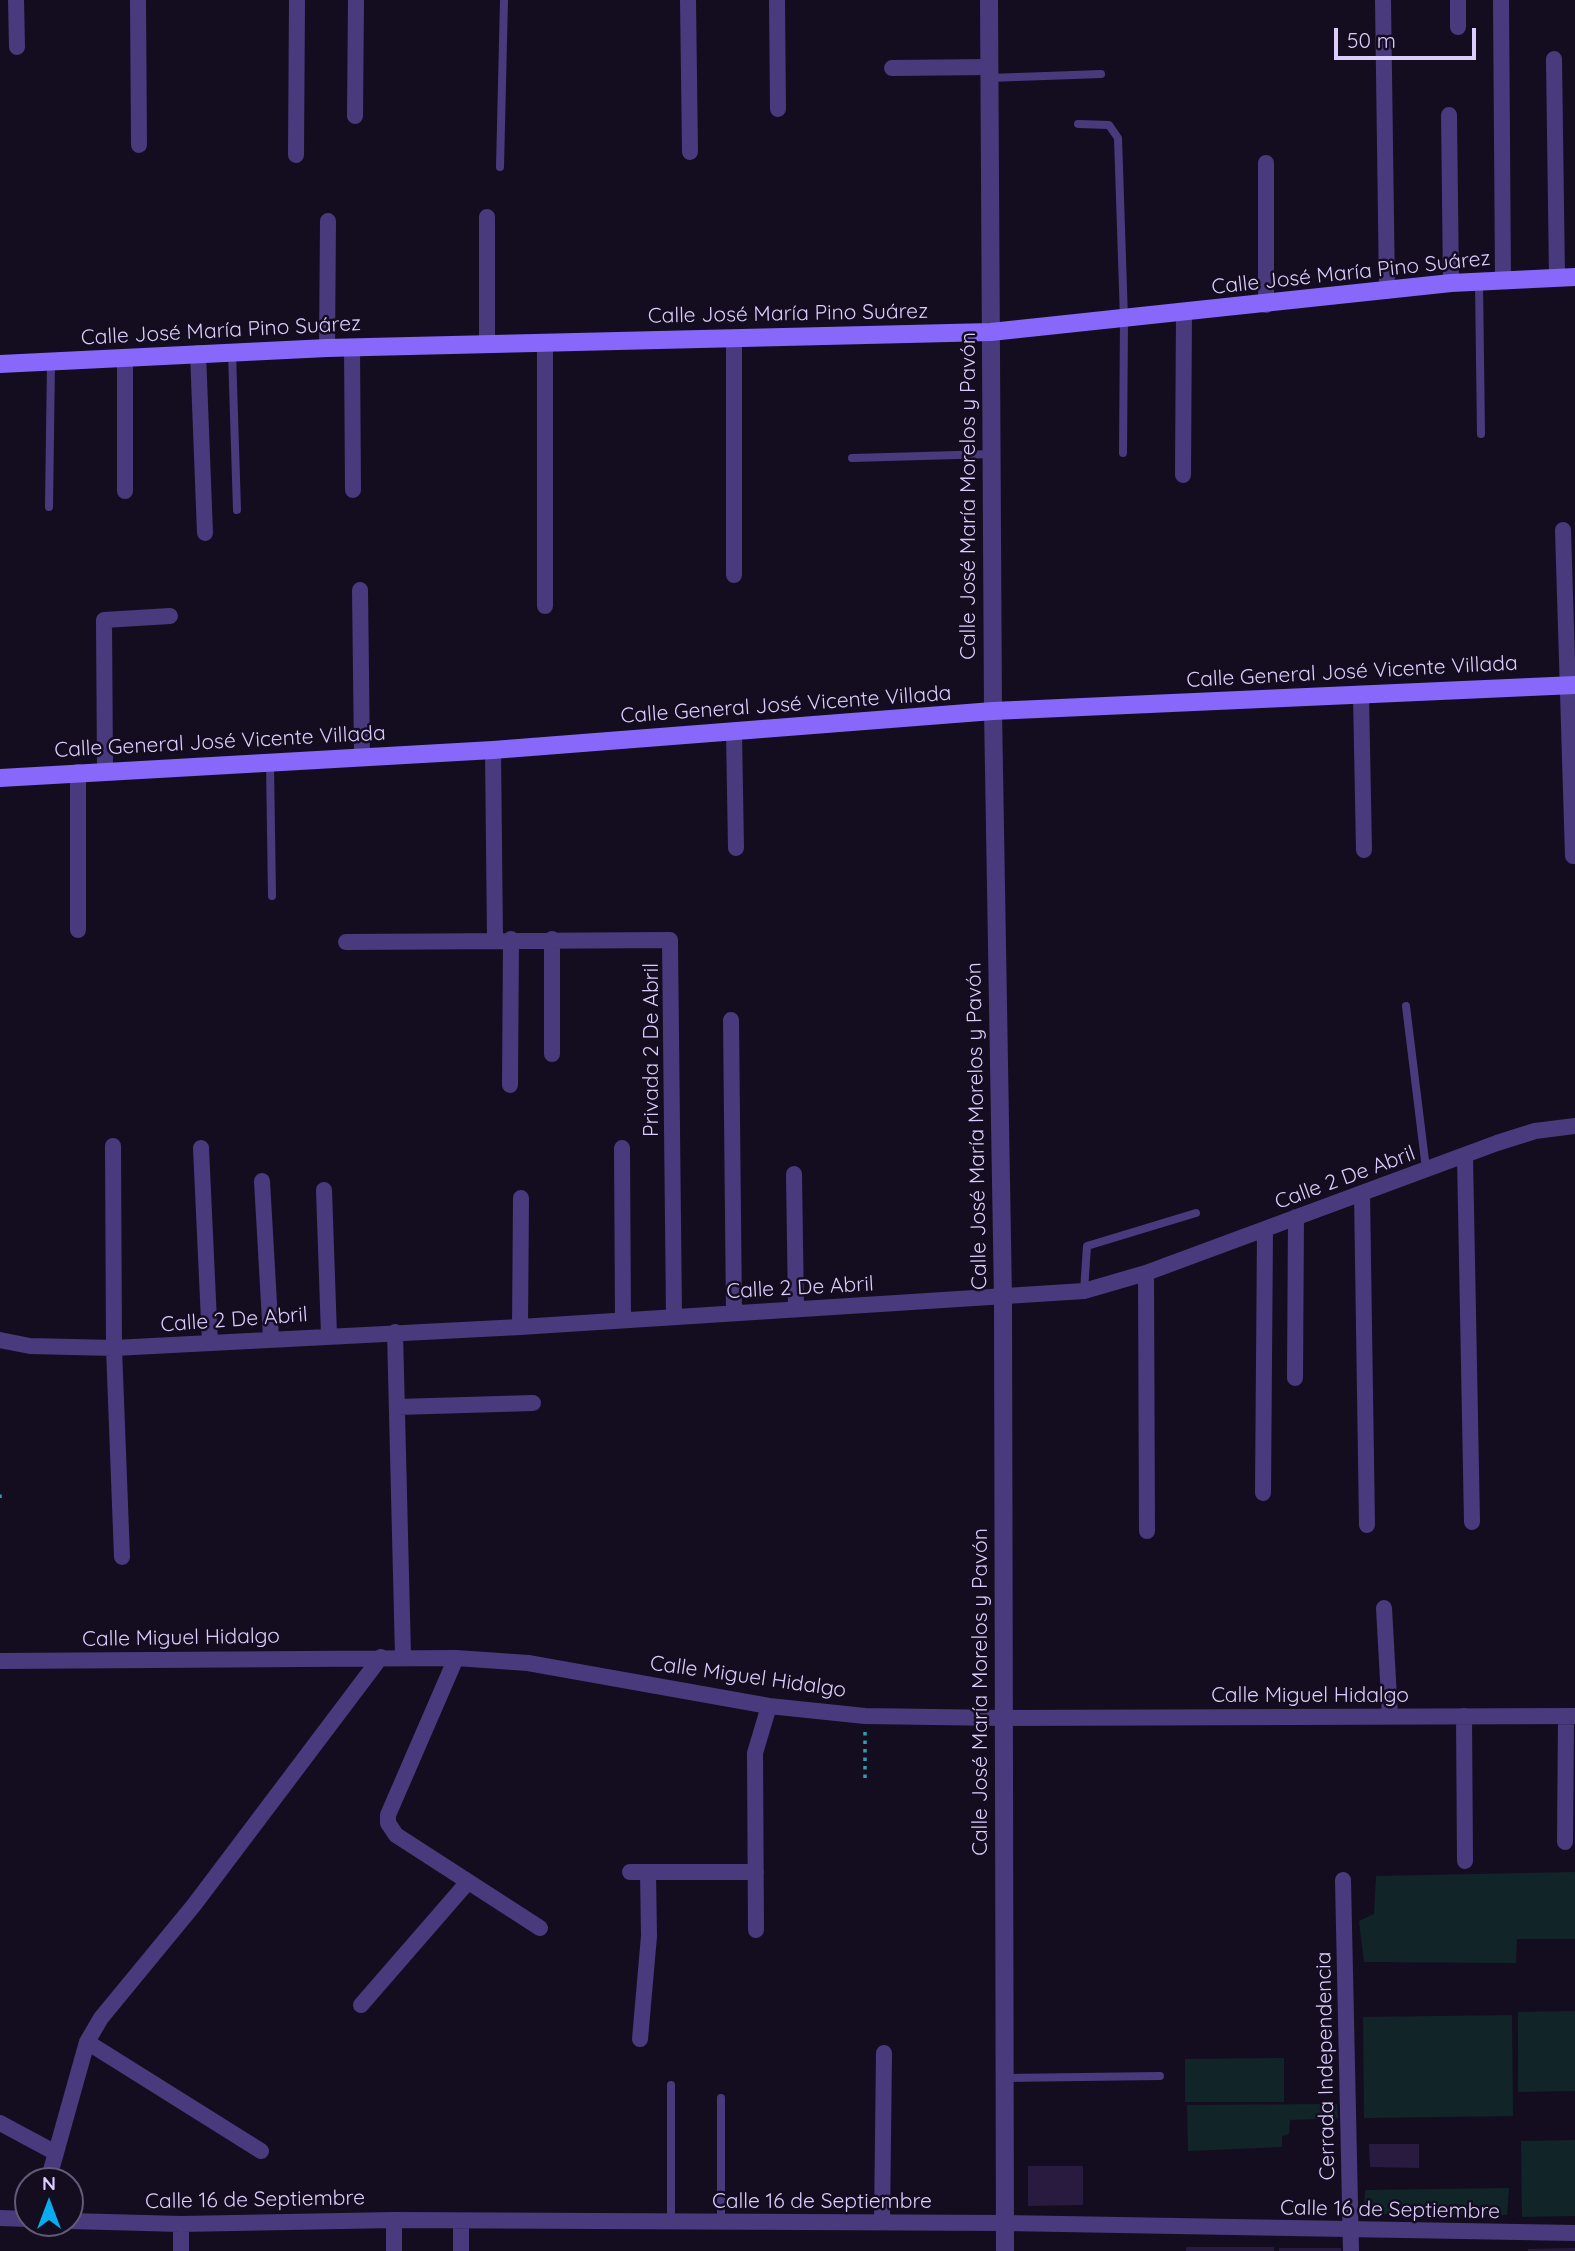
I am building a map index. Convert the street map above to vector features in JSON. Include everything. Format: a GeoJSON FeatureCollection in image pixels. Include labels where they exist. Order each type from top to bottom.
{"type":"FeatureCollection","features":[{"type":"Feature","properties":{"kind":"main road","name":"Calle José María Pino Suárez"},"geometry":{"type":"LineString","coordinates":[[0,364],[352,347],[991,332],[1266,305],[1451,283],[1566,277]]}},
{"type":"Feature","properties":{"kind":"main road","name":"Calle General José Vicente Villada"},"geometry":{"type":"LineString","coordinates":[[0,778],[493,750],[993,711],[1572,685]]}},
{"type":"Feature","properties":{"kind":"street"},"geometry":{"type":"LineString","coordinates":[[16,0],[17,47]]}},
{"type":"Feature","properties":{"kind":"street"},"geometry":{"type":"LineString","coordinates":[[138,0],[139,145]]}},
{"type":"Feature","properties":{"kind":"street"},"geometry":{"type":"LineString","coordinates":[[296,155],[297,0]]}},
{"type":"Feature","properties":{"kind":"street"},"geometry":{"type":"LineString","coordinates":[[355,116],[356,0]]}},
{"type":"Feature","properties":{"kind":"street"},"geometry":{"type":"LineString","coordinates":[[688,0],[690,152]]}},
{"type":"Feature","properties":{"kind":"street"},"geometry":{"type":"LineString","coordinates":[[777,0],[778,109]]}},
{"type":"Feature","properties":{"kind":"street","name":"Calle José María Morelos y Pavón"},"geometry":{"type":"LineString","coordinates":[[989,0],[993,711],[1003,1298],[1004,2251]]}},
{"type":"Feature","properties":{"kind":"street"},"geometry":{"type":"LineString","coordinates":[[1383,0],[1387,291]]}},
{"type":"Feature","properties":{"kind":"street"},"geometry":{"type":"LineString","coordinates":[[1458,0],[1458,27]]}},
{"type":"Feature","properties":{"kind":"street"},"geometry":{"type":"LineString","coordinates":[[1501,0],[1503,280]]}},
{"type":"Feature","properties":{"kind":"street"},"geometry":{"type":"LineString","coordinates":[[1554,59],[1566,277]]}},
{"type":"Feature","properties":{"kind":"street"},"geometry":{"type":"LineString","coordinates":[[892,68],[989,73]]}},
{"type":"Feature","properties":{"kind":"street"},"geometry":{"type":"LineString","coordinates":[[1449,115],[1451,283]]}},
{"type":"Feature","properties":{"kind":"street"},"geometry":{"type":"LineString","coordinates":[[1266,163],[1266,305]]}},
{"type":"Feature","properties":{"kind":"street"},"geometry":{"type":"LineString","coordinates":[[487,217],[487,345]]}},
{"type":"Feature","properties":{"kind":"street"},"geometry":{"type":"LineString","coordinates":[[327,348],[328,221]]}},
{"type":"Feature","properties":{"kind":"street"},"geometry":{"type":"LineString","coordinates":[[1183,475],[1184,313]]}},
{"type":"Feature","properties":{"kind":"street"},"geometry":{"type":"LineString","coordinates":[[734,338],[734,575]]}},
{"type":"Feature","properties":{"kind":"street"},"geometry":{"type":"LineString","coordinates":[[545,342],[545,606]]}},
{"type":"Feature","properties":{"kind":"street"},"geometry":{"type":"LineString","coordinates":[[352,347],[353,490]]}},
{"type":"Feature","properties":{"kind":"street"},"geometry":{"type":"LineString","coordinates":[[198,353],[205,533]]}},
{"type":"Feature","properties":{"kind":"street"},"geometry":{"type":"LineString","coordinates":[[125,357],[125,491]]}},
{"type":"Feature","properties":{"kind":"street"},"geometry":{"type":"LineString","coordinates":[[1563,530],[1572,685],[1573,856]]}},
{"type":"Feature","properties":{"kind":"street"},"geometry":{"type":"LineString","coordinates":[[360,590],[362,757]]}},
{"type":"Feature","properties":{"kind":"street"},"geometry":{"type":"LineString","coordinates":[[105,770],[104,620],[170,616]]}},
{"type":"Feature","properties":{"kind":"street"},"geometry":{"type":"LineString","coordinates":[[1361,695],[1364,850]]}},
{"type":"Feature","properties":{"kind":"street"},"geometry":{"type":"LineString","coordinates":[[734,733],[736,848]]}},
{"type":"Feature","properties":{"kind":"street"},"geometry":{"type":"LineString","coordinates":[[493,750],[510,1085]]}},
{"type":"Feature","properties":{"kind":"street"},"geometry":{"type":"LineString","coordinates":[[78,772],[78,930]]}},
{"type":"Feature","properties":{"kind":"street","name":"Privada 2 De Abril"},"geometry":{"type":"LineString","coordinates":[[346,942],[662,938],[671,943],[674,1316]]}},
{"type":"Feature","properties":{"kind":"street"},"geometry":{"type":"LineString","coordinates":[[552,939],[552,1054]]}},
{"type":"Feature","properties":{"kind":"street"},"geometry":{"type":"LineString","coordinates":[[731,1020],[734,1313]]}},
{"type":"Feature","properties":{"kind":"street","name":"Calle 2 De Abril"},"geometry":{"type":"LineString","coordinates":[[0,1340],[30,1346],[114,1348],[1003,1298],[1084,1291],[1146,1273],[1535,1131],[1575,1126]]}},
{"type":"Feature","properties":{"kind":"street"},"geometry":{"type":"LineString","coordinates":[[113,1146],[114,1348],[122,1557]]}},
{"type":"Feature","properties":{"kind":"street"},"geometry":{"type":"LineString","coordinates":[[201,1148],[210,1343]]}},
{"type":"Feature","properties":{"kind":"street"},"geometry":{"type":"LineString","coordinates":[[622,1148],[623,1320]]}},
{"type":"Feature","properties":{"kind":"street"},"geometry":{"type":"LineString","coordinates":[[1465,1156],[1472,1522]]}},
{"type":"Feature","properties":{"kind":"street"},"geometry":{"type":"LineString","coordinates":[[794,1174],[796,1309]]}},
{"type":"Feature","properties":{"kind":"street"},"geometry":{"type":"LineString","coordinates":[[262,1181],[271,1338]]}},
{"type":"Feature","properties":{"kind":"street"},"geometry":{"type":"LineString","coordinates":[[324,1189],[329,1335]]}},
{"type":"Feature","properties":{"kind":"street"},"geometry":{"type":"LineString","coordinates":[[1362,1193],[1367,1525]]}},
{"type":"Feature","properties":{"kind":"street"},"geometry":{"type":"LineString","coordinates":[[520,1326],[522,1198]]}},
{"type":"Feature","properties":{"kind":"street"},"geometry":{"type":"LineString","coordinates":[[1295,1378],[1296,1217]]}},
{"type":"Feature","properties":{"kind":"street"},"geometry":{"type":"LineString","coordinates":[[1263,1493],[1265,1230]]}},
{"type":"Feature","properties":{"kind":"street"},"geometry":{"type":"LineString","coordinates":[[1146,1273],[1147,1531]]}},
{"type":"Feature","properties":{"kind":"street"},"geometry":{"type":"LineString","coordinates":[[395,1332],[403,1656]]}},
{"type":"Feature","properties":{"kind":"street"},"geometry":{"type":"LineString","coordinates":[[397,1407],[533,1403]]}},
{"type":"Feature","properties":{"kind":"street"},"geometry":{"type":"LineString","coordinates":[[1384,1608],[1390,1716]]}},
{"type":"Feature","properties":{"kind":"street","name":"Calle Miguel Hidalgo"},"geometry":{"type":"LineString","coordinates":[[0,1661],[403,1656],[456,1658],[528,1663],[769,1706],[865,1716],[1571,1716]]}},
{"type":"Feature","properties":{"kind":"street"},"geometry":{"type":"LineString","coordinates":[[52,2167],[87,2042],[101,2018],[194,1905],[381,1657]]}},
{"type":"Feature","properties":{"kind":"street"},"geometry":{"type":"LineString","coordinates":[[456,1658],[388,1815],[388,1823],[396,1835],[540,1928]]}},
{"type":"Feature","properties":{"kind":"street"},"geometry":{"type":"LineString","coordinates":[[756,1930],[755,1753],[769,1706]]}},
{"type":"Feature","properties":{"kind":"street"},"geometry":{"type":"LineString","coordinates":[[1464,1716],[1465,1861]]}},
{"type":"Feature","properties":{"kind":"street"},"geometry":{"type":"LineString","coordinates":[[1565,1842],[1571,1716]]}},
{"type":"Feature","properties":{"kind":"street"},"geometry":{"type":"LineString","coordinates":[[630,1872],[757,1872]]}},
{"type":"Feature","properties":{"kind":"street"},"geometry":{"type":"LineString","coordinates":[[640,2039],[649,1936],[648,1872]]}},
{"type":"Feature","properties":{"kind":"street","name":"Cerrada Independencia"},"geometry":{"type":"LineString","coordinates":[[1343,1880],[1351,2251]]}},
{"type":"Feature","properties":{"kind":"street"},"geometry":{"type":"LineString","coordinates":[[361,2005],[467,1883]]}},
{"type":"Feature","properties":{"kind":"street"},"geometry":{"type":"LineString","coordinates":[[87,2042],[261,2151]]}},
{"type":"Feature","properties":{"kind":"street"},"geometry":{"type":"LineString","coordinates":[[881,2222],[884,2053]]}},
{"type":"Feature","properties":{"kind":"street"},"geometry":{"type":"LineString","coordinates":[[0,2123],[56,2153]]}},
{"type":"Feature","properties":{"kind":"street"},"geometry":{"type":"LineString","coordinates":[[394,2220],[394,2251]]}},
{"type":"Feature","properties":{"kind":"street","name":"Calle 16 de Septiembre"},"geometry":{"type":"LineString","coordinates":[[84,2221],[181,2224],[394,2220],[881,2222],[1575,2233]]}},
{"type":"Feature","properties":{"kind":"street"},"geometry":{"type":"LineString","coordinates":[[461,2221],[461,2251]]}},
{"type":"Feature","properties":{"kind":"street"},"geometry":{"type":"LineString","coordinates":[[181,2224],[181,2251]]}},
{"type":"Feature","properties":{"kind":"lane"},"geometry":{"type":"LineString","coordinates":[[500,167],[504,0]]}},
{"type":"Feature","properties":{"kind":"lane"},"geometry":{"type":"LineString","coordinates":[[989,73],[1101,74]]}},
{"type":"Feature","properties":{"kind":"lane"},"geometry":{"type":"LineString","coordinates":[[1078,124],[1109,125],[1118,138],[1124,319],[1123,453]]}},
{"type":"Feature","properties":{"kind":"lane"},"geometry":{"type":"LineString","coordinates":[[1479,282],[1481,434]]}},
{"type":"Feature","properties":{"kind":"lane"},"geometry":{"type":"LineString","coordinates":[[232,352],[237,510]]}},
{"type":"Feature","properties":{"kind":"lane"},"geometry":{"type":"LineString","coordinates":[[49,507],[51,361]]}},
{"type":"Feature","properties":{"kind":"lane"},"geometry":{"type":"LineString","coordinates":[[852,458],[992,454]]}},
{"type":"Feature","properties":{"kind":"lane"},"geometry":{"type":"LineString","coordinates":[[270,761],[272,896]]}},
{"type":"Feature","properties":{"kind":"lane"},"geometry":{"type":"LineString","coordinates":[[1406,1006],[1426,1172]]}},
{"type":"Feature","properties":{"kind":"lane"},"geometry":{"type":"LineString","coordinates":[[1084,1291],[1085,1250],[1090,1244],[1196,1213]]}},
{"type":"Feature","properties":{"kind":"lane"},"geometry":{"type":"LineString","coordinates":[[1004,2078],[1160,2076]]}},
{"type":"Feature","properties":{"kind":"lane"},"geometry":{"type":"LineString","coordinates":[[671,2085],[671,2223]]}},
{"type":"Feature","properties":{"kind":"lane"},"geometry":{"type":"LineString","coordinates":[[721,2098],[721,2223]]}},
{"type":"Feature","properties":{"kind":"path"},"geometry":{"type":"LineString","coordinates":[[0,1491],[0,1498]]}},
{"type":"Feature","properties":{"kind":"path"},"geometry":{"type":"LineString","coordinates":[[865,1716],[865,1780]]}},
{"type":"Feature","properties":{"kind":"green space"},"geometry":{"type":"Polygon","coordinates":[[[1575,1872],[1575,1939],[1517,1939],[1516,1963],[1364,1962],[1359,1921],[1374,1914],[1376,1876],[1575,1872]]]}},
{"type":"Feature","properties":{"kind":"green space"},"geometry":{"type":"Polygon","coordinates":[[[1575,2011],[1575,2091],[1518,2092],[1518,2012],[1575,2011]]]}},
{"type":"Feature","properties":{"kind":"green space"},"geometry":{"type":"Polygon","coordinates":[[[1512,2015],[1513,2116],[1364,2118],[1363,2017],[1512,2015]]]}},
{"type":"Feature","properties":{"kind":"green space"},"geometry":{"type":"Polygon","coordinates":[[[1284,2058],[1284,2102],[1185,2102],[1185,2059],[1284,2058]]]}},
{"type":"Feature","properties":{"kind":"green space"},"geometry":{"type":"Polygon","coordinates":[[[1337,2104],[1338,2118],[1290,2120],[1289,2134],[1282,2136],[1282,2147],[1188,2151],[1187,2105],[1337,2104]]]}},
{"type":"Feature","properties":{"kind":"green space"},"geometry":{"type":"Polygon","coordinates":[[[1575,2140],[1575,2216],[1522,2217],[1521,2141],[1575,2140]]]}},
{"type":"Feature","properties":{"kind":"green space"},"geometry":{"type":"Polygon","coordinates":[[[1509,2188],[1507,2215],[1364,2214],[1365,2190],[1509,2188]]]}},
{"type":"Feature","properties":{"kind":"building"},"geometry":{"type":"Polygon","coordinates":[[[1369,2144],[1419,2144],[1419,2168],[1370,2167],[1369,2144]]]}},
{"type":"Feature","properties":{"kind":"building"},"geometry":{"type":"Polygon","coordinates":[[[1028,2166],[1083,2166],[1083,2205],[1028,2206],[1028,2166]]]}},
{"type":"Feature","properties":{"kind":"building"},"geometry":{"type":"Polygon","coordinates":[[[1186,2247],[1274,2247],[1274,2251],[1186,2251],[1186,2247]]]}},
{"type":"Feature","properties":{"kind":"building"},"geometry":{"type":"Polygon","coordinates":[[[1279,2248],[1341,2248],[1341,2251],[1279,2251],[1279,2248]]]}},
{"type":"Feature","properties":{"kind":"building"},"geometry":{"type":"Polygon","coordinates":[[[1575,2248],[1575,2251],[1528,2251],[1528,2249],[1575,2248]]]}}]}
